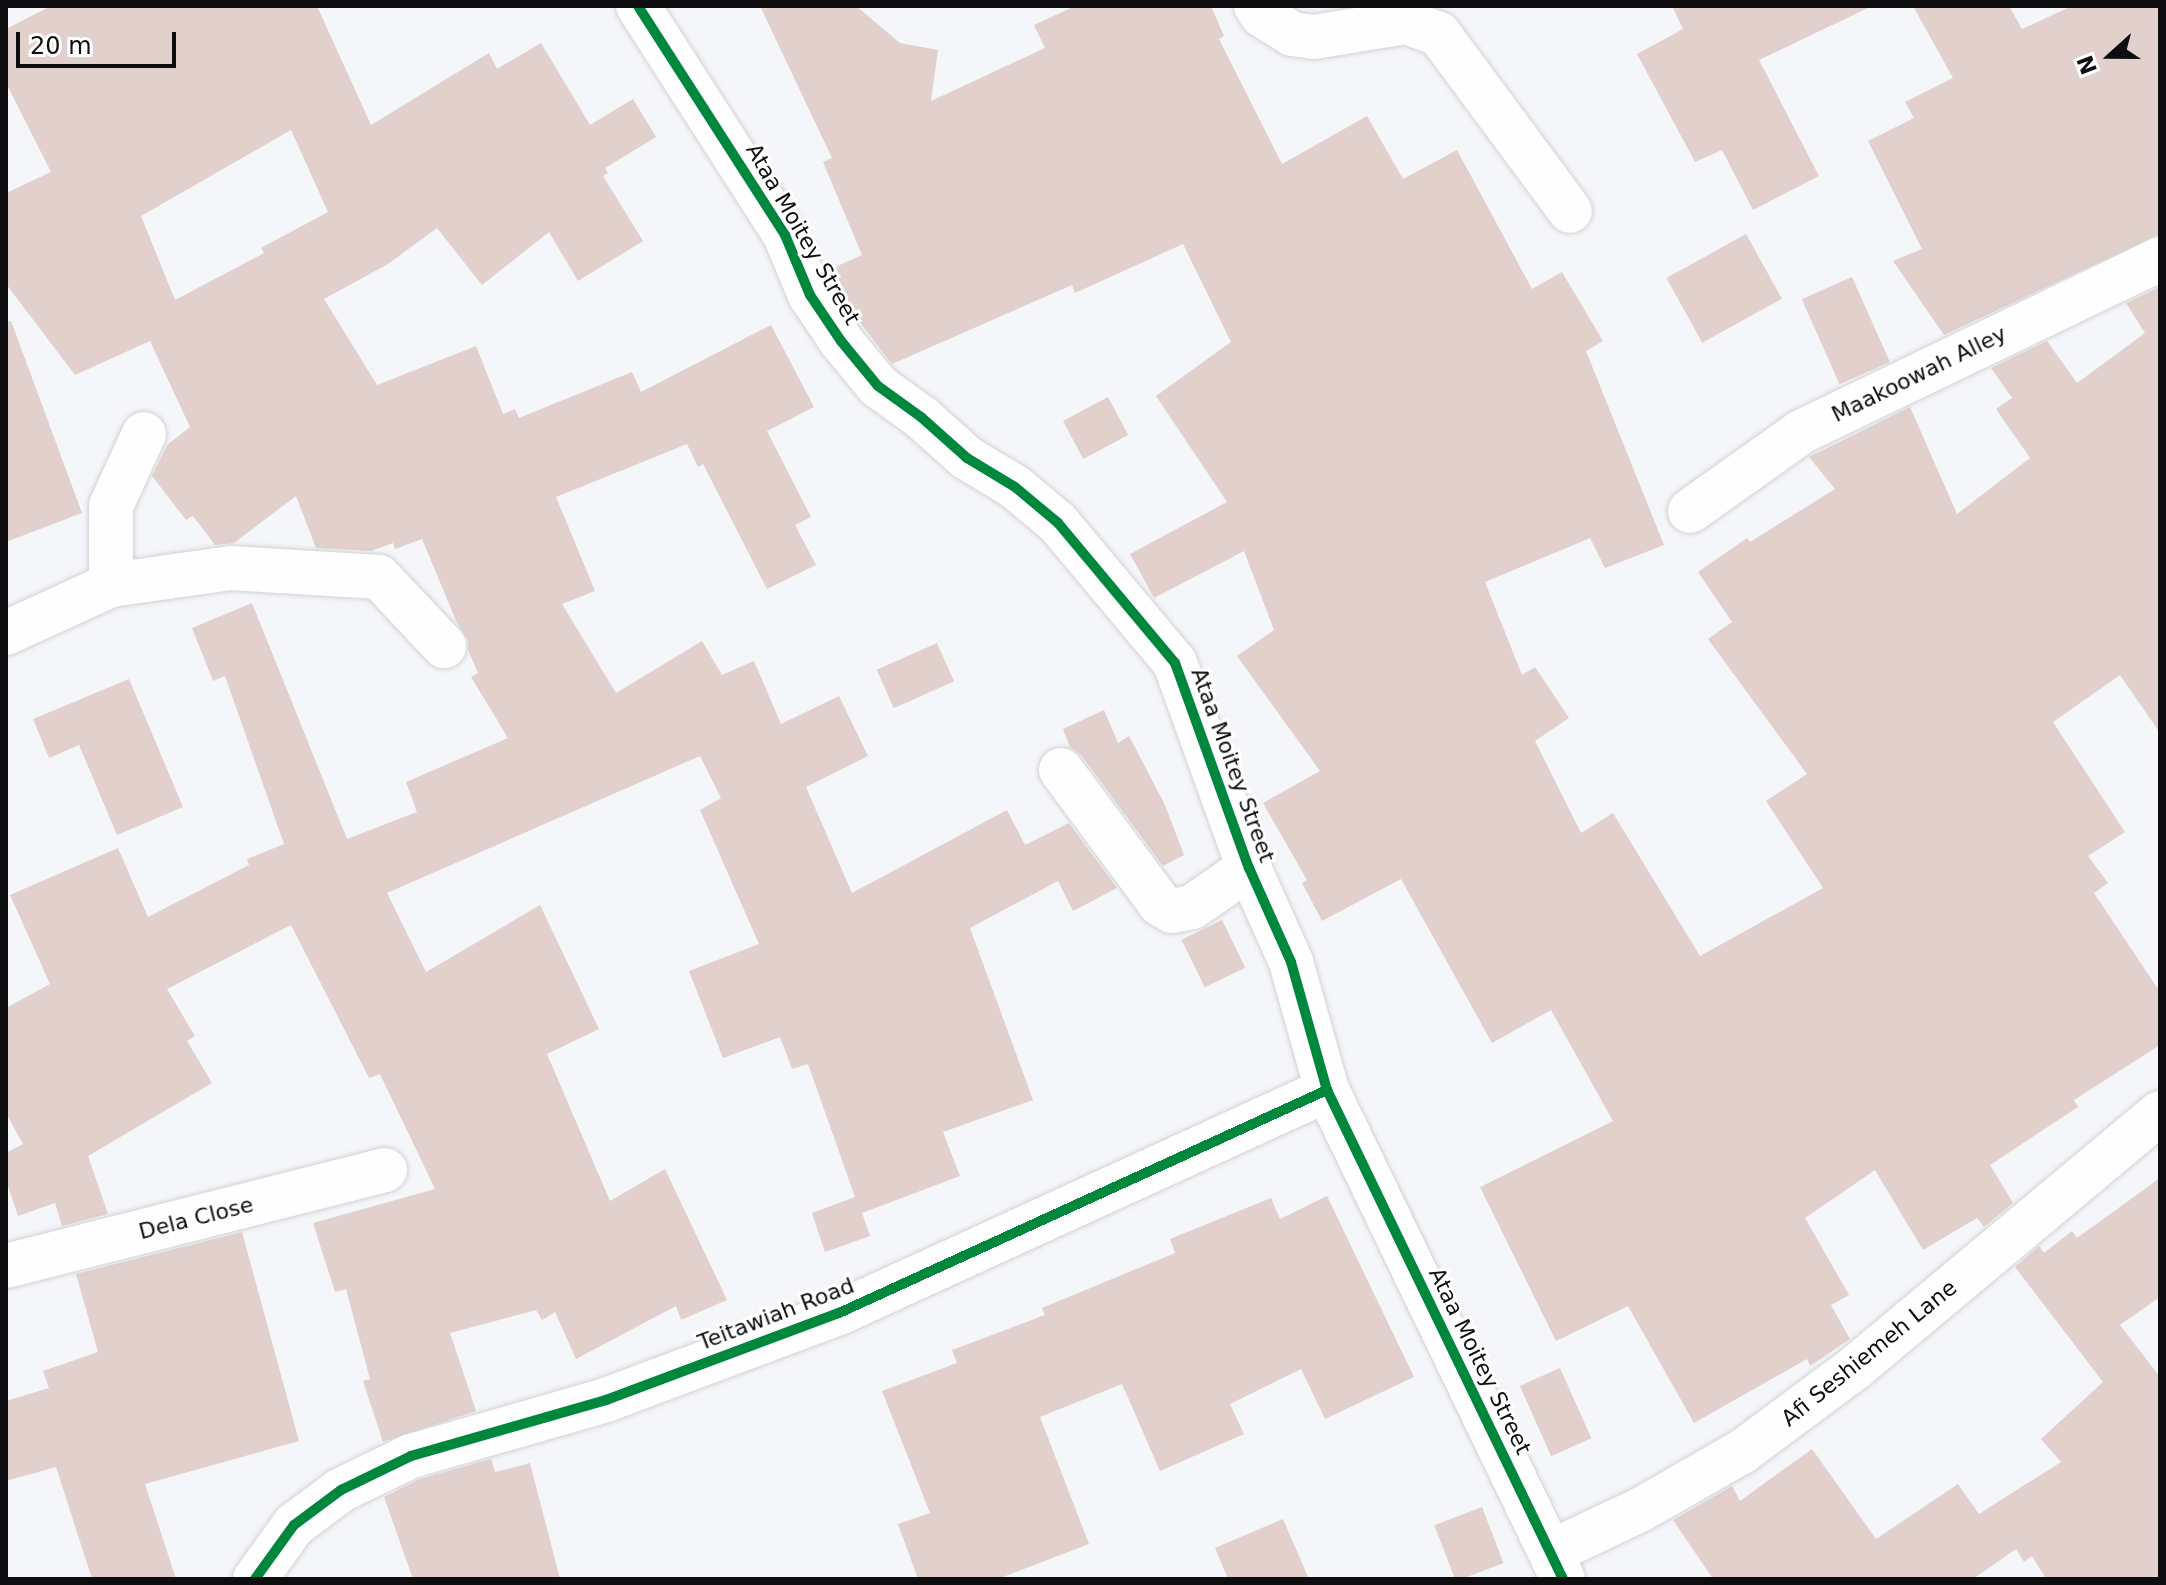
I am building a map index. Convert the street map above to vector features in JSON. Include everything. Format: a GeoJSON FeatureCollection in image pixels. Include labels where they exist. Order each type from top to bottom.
{"type":"FeatureCollection","features":[{"type":"Feature","properties":{"kind":"street","name":"Ataa Moitey Street"},"geometry":{"type":"LineString","coordinates":[[638,6],[785,235],[810,295],[860,364],[878,386],[921,417],[967,458],[1015,487],[1058,523],[1175,663],[1249,868],[1291,962],[1327,1090],[1557,1566]]}},
{"type":"Feature","properties":{"kind":"street"},"geometry":{"type":"LineString","coordinates":[[1256,6],[1262,15],[1292,34],[1314,37],[1406,22],[1439,34],[1570,211]]}},
{"type":"Feature","properties":{"kind":"street","name":"Maakoowah Alley"},"geometry":{"type":"LineString","coordinates":[[1690,511],[1801,432],[2160,259]]}},
{"type":"Feature","properties":{"kind":"street"},"geometry":{"type":"LineString","coordinates":[[111,585],[111,506],[144,434]]}},
{"type":"Feature","properties":{"kind":"street"},"geometry":{"type":"LineString","coordinates":[[6,633],[111,585],[231,568],[379,577],[444,646]]}},
{"type":"Feature","properties":{"kind":"street"},"geometry":{"type":"LineString","coordinates":[[1061,770],[1160,904],[1172,911],[1192,907],[1249,868]]}},
{"type":"Feature","properties":{"kind":"street","name":"Teitawiah Road"},"geometry":{"type":"LineString","coordinates":[[255,1579],[294,1525],[341,1490],[411,1456],[606,1400],[839,1313],[1327,1090]]}},
{"type":"Feature","properties":{"kind":"street","name":"Afi Seshiemeh Lane"},"geometry":{"type":"LineString","coordinates":[[1557,1566],[1640,1510],[1743,1451],[1856,1367],[2160,1113]]}},
{"type":"Feature","properties":{"kind":"street","name":"Dela Close"},"geometry":{"type":"LineString","coordinates":[[6,1266],[385,1170]]}},
{"type":"Feature","properties":{"kind":"building"},"geometry":{"type":"Polygon","coordinates":[[[51,6],[317,6],[371,125],[489,53],[497,69],[541,43],[590,125],[633,99],[656,137],[605,168],[608,173],[603,176],[643,241],[578,281],[549,232],[482,285],[437,228],[388,264],[324,299],[377,385],[476,346],[503,414],[515,409],[519,418],[632,372],[641,392],[771,325],[814,407],[767,431],[811,517],[795,525],[816,565],[767,589],[703,464],[698,467],[687,444],[556,497],[595,591],[562,604],[616,693],[702,641],[722,675],[754,661],[781,724],[839,696],[868,756],[806,787],[852,893],[1007,810],[1025,845],[1069,823],[1117,888],[1073,911],[1058,881],[970,928],[1033,1100],[943,1132],[960,1176],[862,1213],[870,1236],[825,1252],[812,1213],[855,1197],[808,1064],[792,1069],[780,1037],[723,1058],[689,971],[759,944],[700,810],[721,798],[700,756],[387,893],[426,972],[540,905],[599,1029],[547,1054],[610,1201],[665,1169],[727,1300],[681,1320],[676,1306],[576,1359],[555,1312],[542,1320],[536,1310],[450,1333],[476,1411],[383,1442],[363,1381],[370,1379],[346,1289],[335,1292],[313,1223],[435,1189],[380,1074],[369,1078],[291,925],[167,989],[195,1036],[187,1041],[212,1083],[88,1156],[108,1214],[62,1226],[55,1203],[18,1216],[6,1180],[6,1153],[23,1144],[6,1113],[6,1008],[50,984],[10,895],[118,848],[148,917],[249,865],[247,859],[284,844],[225,676],[213,681],[192,628],[252,603],[347,839],[417,812],[406,782],[508,738],[471,677],[478,673],[468,650],[468,640],[457,623],[422,539],[395,549],[393,543],[371,551],[316,548],[296,496],[234,543],[215,545],[193,516],[186,520],[152,476],[167,445],[190,427],[150,341],[75,375],[6,284],[6,193],[51,172],[6,83],[6,29],[51,6]],[[291,130],[141,216],[175,300],[264,253],[261,248],[328,212],[291,130]]]}},
{"type":"Feature","properties":{"kind":"building"},"geometry":{"type":"Polygon","coordinates":[[[760,6],[856,6],[900,43],[938,50],[931,101],[1045,48],[1034,25],[1075,6],[1211,6],[1224,36],[1219,39],[1282,164],[1367,116],[1403,179],[1457,150],[1532,289],[1562,272],[1603,341],[1586,351],[1664,545],[1605,568],[1590,538],[1485,582],[1522,675],[1535,667],[1569,718],[1535,741],[1581,833],[1613,813],[1700,956],[1823,888],[1766,801],[1807,774],[1708,639],[1732,622],[1698,572],[1747,538],[1750,542],[1835,489],[1809,457],[1910,407],[1957,514],[2030,458],[1996,409],[2012,398],[1991,368],[2047,341],[2077,383],[2145,333],[2126,303],[2160,287],[2160,733],[2120,675],[2053,722],[2125,832],[2088,856],[2108,883],[2094,893],[2160,992],[2160,1045],[2074,1100],[2078,1107],[1990,1165],[2013,1203],[1984,1227],[1977,1218],[1923,1250],[1875,1170],[1805,1218],[1849,1295],[1831,1305],[1850,1339],[1810,1366],[1807,1359],[1694,1423],[1628,1306],[1556,1341],[1480,1187],[1613,1121],[1551,1010],[1492,1043],[1401,879],[1322,921],[1302,883],[1307,880],[1263,803],[1320,771],[1237,656],[1274,630],[1244,551],[1154,598],[1130,554],[1227,502],[1156,396],[1231,342],[1183,244],[1075,293],[1072,285],[892,364],[855,316],[833,268],[862,255],[823,162],[832,158],[760,6]]]}},
{"type":"Feature","properties":{"kind":"building"},"geometry":{"type":"Polygon","coordinates":[[[1672,6],[1872,6],[1759,60],[1819,176],[1753,210],[1722,150],[1695,162],[1637,54],[1683,29],[1672,6]]]}},
{"type":"Feature","properties":{"kind":"building"},"geometry":{"type":"Polygon","coordinates":[[[1913,6],[2009,6],[2022,29],[2072,6],[2160,6],[2160,234],[1944,335],[1893,261],[1922,249],[1868,141],[1914,118],[1905,102],[1953,78],[1913,6]]]}},
{"type":"Feature","properties":{"kind":"building"},"geometry":{"type":"Polygon","coordinates":[[[1746,234],[1782,299],[1702,343],[1666,278],[1746,234]]]}},
{"type":"Feature","properties":{"kind":"building"},"geometry":{"type":"Polygon","coordinates":[[[1852,277],[1890,362],[1840,384],[1802,299],[1852,277]]]}},
{"type":"Feature","properties":{"kind":"building"},"geometry":{"type":"Polygon","coordinates":[[[11,321],[82,513],[6,542],[6,322],[11,321]]]}},
{"type":"Feature","properties":{"kind":"building"},"geometry":{"type":"Polygon","coordinates":[[[1108,397],[1128,435],[1083,459],[1063,421],[1108,397]]]}},
{"type":"Feature","properties":{"kind":"building"},"geometry":{"type":"Polygon","coordinates":[[[937,643],[954,681],[894,708],[877,670],[937,643]]]}},
{"type":"Feature","properties":{"kind":"building"},"geometry":{"type":"Polygon","coordinates":[[[129,679],[183,807],[117,835],[79,745],[49,758],[33,719],[129,679]]]}},
{"type":"Feature","properties":{"kind":"building"},"geometry":{"type":"Polygon","coordinates":[[[1104,710],[1118,743],[1129,736],[1165,805],[1184,855],[1163,866],[1081,755],[1070,747],[1063,729],[1104,710]]]}},
{"type":"Feature","properties":{"kind":"building"},"geometry":{"type":"Polygon","coordinates":[[[1222,920],[1245,968],[1205,987],[1182,940],[1222,920]]]}},
{"type":"Feature","properties":{"kind":"building"},"geometry":{"type":"Polygon","coordinates":[[[2160,1178],[2160,1297],[2120,1325],[2160,1377],[2160,1579],[2046,1579],[2032,1556],[2024,1562],[2016,1549],[1973,1579],[1713,1579],[1673,1520],[1732,1486],[1740,1501],[1812,1449],[1876,1539],[1958,1484],[1979,1514],[2061,1462],[2041,1439],[2103,1382],[2015,1267],[2039,1246],[2044,1253],[2072,1231],[2077,1238],[2160,1178]]]}},
{"type":"Feature","properties":{"kind":"building"},"geometry":{"type":"Polygon","coordinates":[[[1327,1196],[1414,1377],[1325,1419],[1301,1369],[1230,1404],[1244,1434],[1160,1471],[1122,1384],[1040,1417],[1089,1544],[998,1579],[918,1579],[898,1524],[930,1513],[882,1391],[957,1363],[952,1350],[1045,1315],[1042,1308],[1175,1253],[1170,1239],[1271,1198],[1280,1219],[1327,1196]]]}},
{"type":"Feature","properties":{"kind":"building"},"geometry":{"type":"Polygon","coordinates":[[[242,1232],[299,1441],[145,1484],[176,1579],[92,1579],[56,1467],[6,1481],[6,1401],[49,1388],[43,1371],[98,1352],[76,1274],[242,1232]]]}},
{"type":"Feature","properties":{"kind":"building"},"geometry":{"type":"Polygon","coordinates":[[[1560,1368],[1591,1438],[1551,1456],[1520,1386],[1560,1368]]]}},
{"type":"Feature","properties":{"kind":"building"},"geometry":{"type":"Polygon","coordinates":[[[491,1459],[495,1472],[530,1463],[560,1579],[413,1579],[384,1497],[420,1479],[491,1459]]]}},
{"type":"Feature","properties":{"kind":"building"},"geometry":{"type":"Polygon","coordinates":[[[1482,1507],[1504,1563],[1455,1579],[1434,1525],[1482,1507]]]}},
{"type":"Feature","properties":{"kind":"building"},"geometry":{"type":"Polygon","coordinates":[[[1283,1519],[1309,1579],[1228,1579],[1215,1548],[1283,1519]]]}},
{"type":"Feature","properties":{"kind":"cycle path"},"geometry":{"type":"LineString","coordinates":[[638,6],[785,235],[810,295],[841,341],[878,386],[921,417],[967,458],[1015,487],[1058,523],[1175,663],[1249,868],[1291,962],[1327,1090],[1563,1579]]}},
{"type":"Feature","properties":{"kind":"cycle path"},"geometry":{"type":"LineString","coordinates":[[255,1579],[294,1525],[341,1490],[411,1456],[606,1400],[839,1313],[1327,1090]]}}]}
